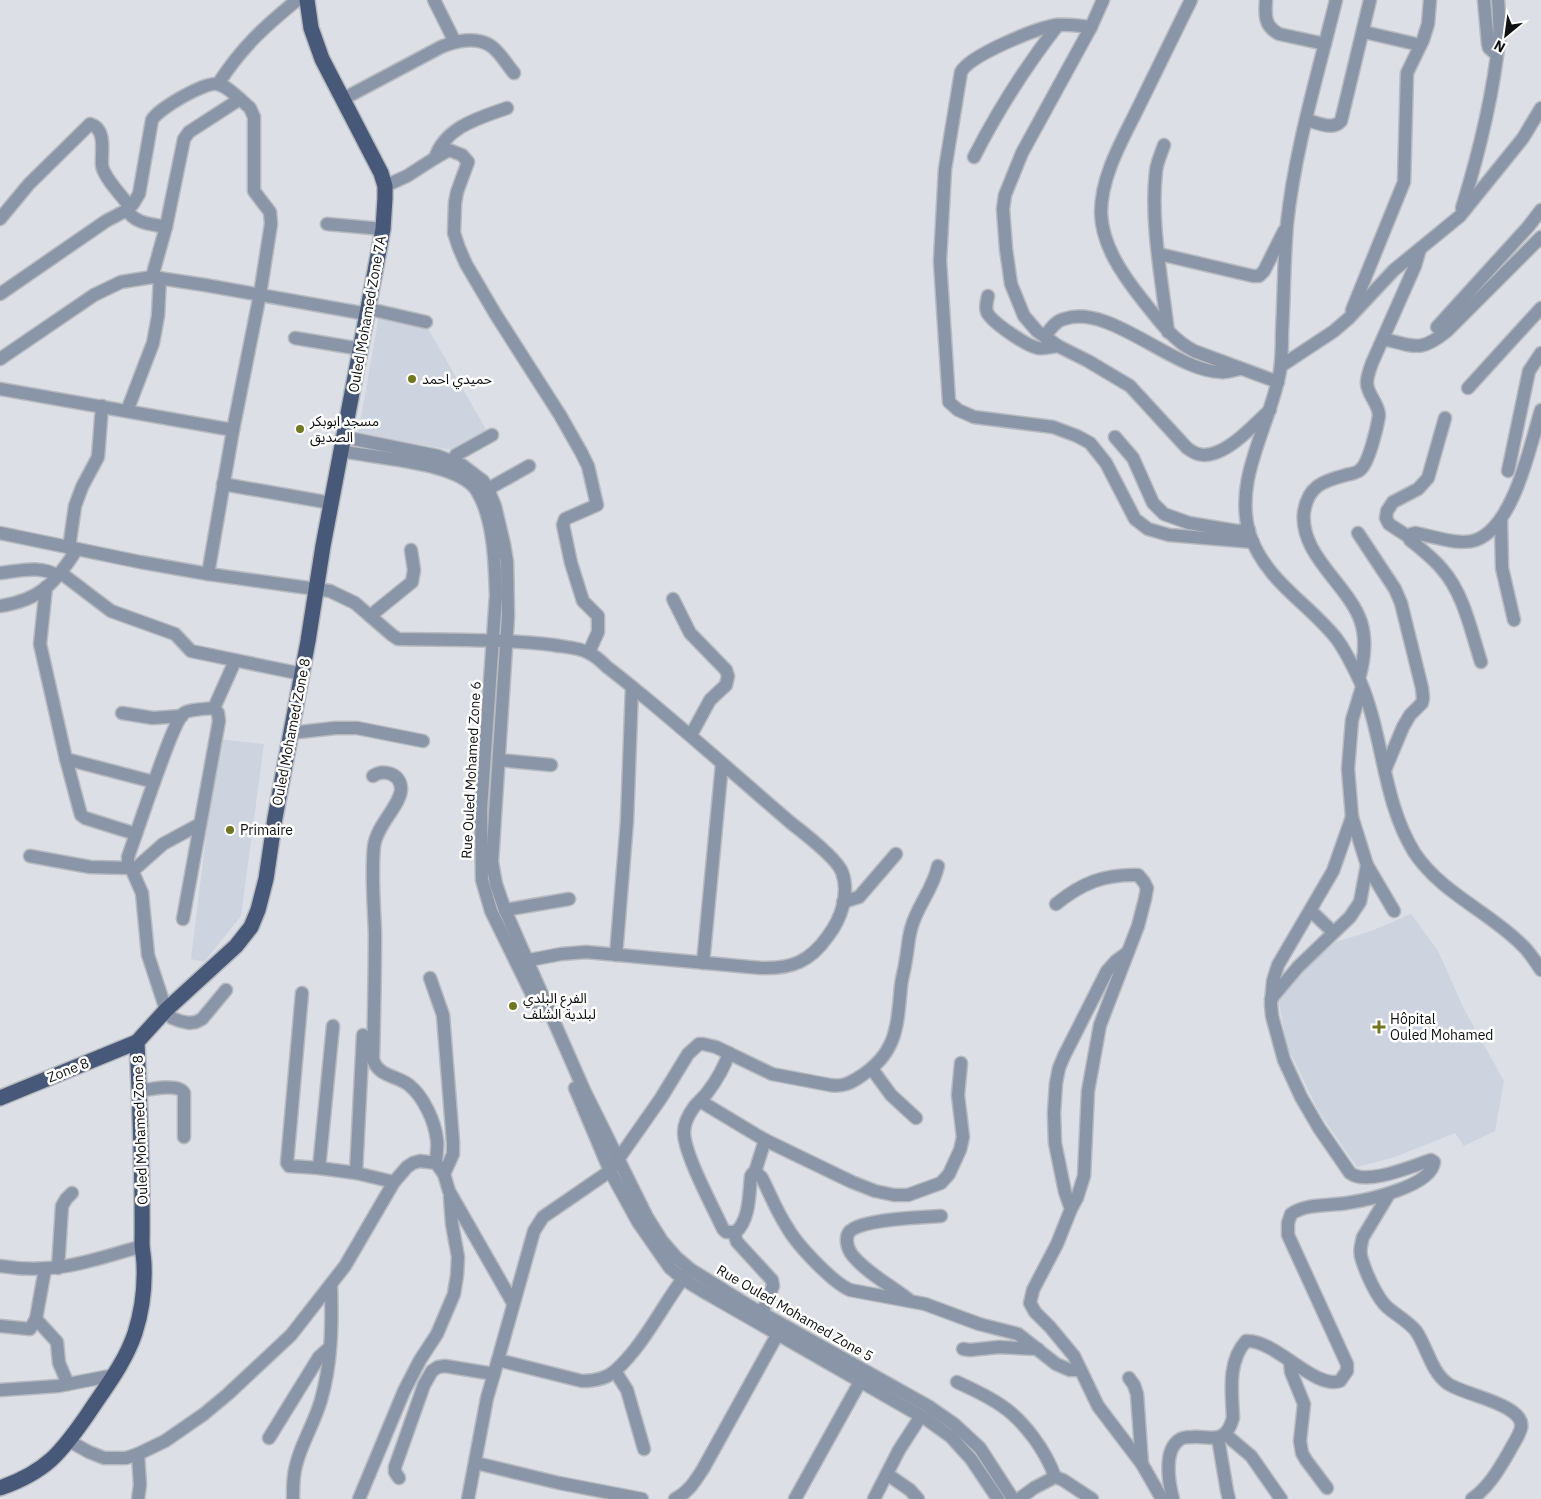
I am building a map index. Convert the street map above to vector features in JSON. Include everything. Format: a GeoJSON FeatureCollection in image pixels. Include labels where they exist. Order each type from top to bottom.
{"type":"FeatureCollection","features":[{"type":"Feature","properties":{"kind":"main road","name":"Ouled Mohamed Zone 7A"},"geometry":{"type":"LineString","coordinates":[[308,0],[311,28],[322,60],[374,159],[385,186],[383,229],[316,588]]}},
{"type":"Feature","properties":{"kind":"main road","name":"Ouled Mohamed Zone 8"},"geometry":{"type":"LineString","coordinates":[[0,1488],[32,1474],[56,1456],[69,1441],[115,1375],[135,1334],[142,1307],[144,1265],[137,1042],[166,1010],[236,946],[246,934],[258,910],[266,879],[316,588]]}},
{"type":"Feature","properties":{"kind":"main road","name":"Zone 8"},"geometry":{"type":"LineString","coordinates":[[0,1098],[137,1042]]}},
{"type":"Feature","properties":{"kind":"street"},"geometry":{"type":"LineString","coordinates":[[218,84],[244,47],[296,0]]}},
{"type":"Feature","properties":{"kind":"street"},"geometry":{"type":"LineString","coordinates":[[434,0],[455,42]]}},
{"type":"Feature","properties":{"kind":"street"},"geometry":{"type":"LineString","coordinates":[[1103,0],[1091,27],[1022,153],[1009,184],[1003,209],[1006,249],[1011,284],[1024,316],[1028,322],[1058,346],[1130,386],[1187,448],[1197,454],[1216,453],[1228,447],[1271,409]]}},
{"type":"Feature","properties":{"kind":"street"},"geometry":{"type":"LineString","coordinates":[[1191,0],[1111,166],[1102,199],[1102,224],[1109,246],[1122,273],[1168,332],[1194,351],[1278,382]]}},
{"type":"Feature","properties":{"kind":"street"},"geometry":{"type":"LineString","coordinates":[[1266,0],[1265,19],[1267,25],[1273,31],[1325,44]]}},
{"type":"Feature","properties":{"kind":"street"},"geometry":{"type":"LineString","coordinates":[[1336,0],[1292,184],[1287,227],[1281,366],[1271,409],[1252,463],[1248,482],[1246,498],[1251,536],[1262,561],[1273,575],[1336,637],[1360,683],[1376,727],[1393,806],[1406,837],[1422,862],[1452,891],[1522,944],[1541,970]]}},
{"type":"Feature","properties":{"kind":"street"},"geometry":{"type":"LineString","coordinates":[[1306,120],[1333,127],[1340,123],[1364,32],[1370,0]]}},
{"type":"Feature","properties":{"kind":"street"},"geometry":{"type":"LineString","coordinates":[[1349,318],[1404,182],[1407,73],[1428,24],[1430,0]]}},
{"type":"Feature","properties":{"kind":"street"},"geometry":{"type":"LineString","coordinates":[[1484,0],[1488,44],[1489,48],[1496,54]]}},
{"type":"Feature","properties":{"kind":"street"},"geometry":{"type":"LineString","coordinates":[[1460,216],[1478,155],[1499,37],[1498,0]]}},
{"type":"Feature","properties":{"kind":"street"},"geometry":{"type":"LineString","coordinates":[[1091,27],[1058,25],[1032,31],[983,54],[966,65],[961,72],[945,169],[940,261],[949,402],[958,410],[974,417],[1053,427],[1090,443],[1106,463],[1135,519],[1148,529],[1169,535],[1251,536]]}},
{"type":"Feature","properties":{"kind":"street"},"geometry":{"type":"LineString","coordinates":[[974,157],[1014,87],[1058,25]]}},
{"type":"Feature","properties":{"kind":"street"},"geometry":{"type":"LineString","coordinates":[[1364,32],[1420,46]]}},
{"type":"Feature","properties":{"kind":"street"},"geometry":{"type":"LineString","coordinates":[[343,99],[441,47],[455,42],[471,40],[489,44],[514,73]]}},
{"type":"Feature","properties":{"kind":"street"},"geometry":{"type":"LineString","coordinates":[[0,294],[106,221],[129,209],[139,194],[154,117],[161,111],[194,91],[211,84],[218,84],[250,108],[254,117],[254,190],[271,216],[260,294],[233,430],[208,574]]}},
{"type":"Feature","properties":{"kind":"street"},"geometry":{"type":"LineString","coordinates":[[127,411],[153,343],[158,316],[156,278],[182,146],[187,134],[240,99]]}},
{"type":"Feature","properties":{"kind":"street"},"geometry":{"type":"LineString","coordinates":[[436,158],[439,148],[450,134],[471,122],[508,108]]}},
{"type":"Feature","properties":{"kind":"street"},"geometry":{"type":"LineString","coordinates":[[1281,366],[1334,331],[1349,318],[1394,270],[1460,216],[1523,138],[1541,108]]}},
{"type":"Feature","properties":{"kind":"street"},"geometry":{"type":"LineString","coordinates":[[0,219],[29,184],[90,124],[96,126],[100,131],[104,170],[136,220],[166,227]]}},
{"type":"Feature","properties":{"kind":"street"},"geometry":{"type":"LineString","coordinates":[[1164,145],[1156,169],[1155,190],[1158,254],[1168,332]]}},
{"type":"Feature","properties":{"kind":"street"},"geometry":{"type":"LineString","coordinates":[[385,186],[406,176],[449,150],[462,155],[468,162],[457,192],[454,211],[454,232],[459,248],[466,264],[496,315],[560,415],[588,466],[597,506],[566,519],[563,525],[570,563],[583,601],[598,616],[598,632],[589,652]]}},
{"type":"Feature","properties":{"kind":"street"},"geometry":{"type":"LineString","coordinates":[[1437,326],[1528,227],[1541,210]]}},
{"type":"Feature","properties":{"kind":"street"},"geometry":{"type":"LineString","coordinates":[[327,224],[383,229]]}},
{"type":"Feature","properties":{"kind":"street"},"geometry":{"type":"LineString","coordinates":[[1158,254],[1259,276],[1264,271],[1287,227]]}},
{"type":"Feature","properties":{"kind":"street"},"geometry":{"type":"LineString","coordinates":[[1383,339],[1417,346],[1428,345],[1434,342],[1541,237]]}},
{"type":"Feature","properties":{"kind":"street"},"geometry":{"type":"LineString","coordinates":[[1394,912],[1368,865],[1352,817],[1349,799],[1348,754],[1352,720],[1364,661],[1362,623],[1354,605],[1310,544],[1304,529],[1304,512],[1311,493],[1317,485],[1358,472],[1365,464],[1379,416],[1379,408],[1368,389],[1368,378],[1372,363],[1415,266],[1420,250]]}},
{"type":"Feature","properties":{"kind":"street"},"geometry":{"type":"LineString","coordinates":[[0,359],[94,295],[121,282],[156,278],[368,311],[426,322]]}},
{"type":"Feature","properties":{"kind":"street"},"geometry":{"type":"LineString","coordinates":[[988,296],[986,312],[1015,337],[1036,348],[1058,346]]}},
{"type":"Feature","properties":{"kind":"street"},"geometry":{"type":"LineString","coordinates":[[1468,388],[1541,308]]}},
{"type":"Feature","properties":{"kind":"street"},"geometry":{"type":"LineString","coordinates":[[1044,336],[1055,324],[1063,319],[1083,317],[1112,324],[1148,342],[1174,358],[1205,370],[1221,372],[1242,369]]}},
{"type":"Feature","properties":{"kind":"street"},"geometry":{"type":"LineString","coordinates":[[295,338],[361,349]]}},
{"type":"Feature","properties":{"kind":"street"},"geometry":{"type":"LineString","coordinates":[[1508,471],[1529,371],[1541,353]]}},
{"type":"Feature","properties":{"kind":"street"},"geometry":{"type":"LineString","coordinates":[[0,389],[233,430]]}},
{"type":"Feature","properties":{"kind":"street"},"geometry":{"type":"LineString","coordinates":[[0,606],[30,599],[60,575],[73,548],[75,506],[82,487],[98,457],[102,406]]}},
{"type":"Feature","properties":{"kind":"street"},"geometry":{"type":"LineString","coordinates":[[1409,538],[1411,534],[1415,533],[1464,542],[1476,540],[1492,530],[1509,507],[1541,410]]}},
{"type":"Feature","properties":{"kind":"street"},"geometry":{"type":"LineString","coordinates":[[1445,418],[1428,478],[1418,489],[1393,502],[1387,511],[1386,518],[1389,524],[1409,538],[1443,569],[1463,605],[1481,662]]}},
{"type":"Feature","properties":{"kind":"street"},"geometry":{"type":"LineString","coordinates":[[453,461],[456,456],[492,435]]}},
{"type":"Feature","properties":{"kind":"street"},"geometry":{"type":"LineString","coordinates":[[1115,437],[1133,458],[1153,503],[1164,514],[1188,523],[1238,530],[1251,536]]}},
{"type":"Feature","properties":{"kind":"street","name":"Rue Ouled Mohamed Zone 6"},"geometry":{"type":"LineString","coordinates":[[342,444],[453,461],[478,476],[488,488],[498,520],[507,562],[508,599],[507,641],[492,862],[496,884],[521,961],[543,1017],[610,1171]]}},
{"type":"Feature","properties":{"kind":"street","name":"Rue Ouled Mohamed Zone 6"},"geometry":{"type":"LineString","coordinates":[[342,444],[435,468],[459,477],[469,483],[476,491],[486,514],[494,562],[496,595],[482,809],[482,880],[491,911],[521,961],[599,1121]]}},
{"type":"Feature","properties":{"kind":"street"},"geometry":{"type":"LineString","coordinates":[[488,488],[529,466]]}},
{"type":"Feature","properties":{"kind":"street"},"geometry":{"type":"LineString","coordinates":[[223,484],[331,503]]}},
{"type":"Feature","properties":{"kind":"street"},"geometry":{"type":"LineString","coordinates":[[1501,520],[1502,568],[1514,620]]}},
{"type":"Feature","properties":{"kind":"street"},"geometry":{"type":"LineString","coordinates":[[1358,533],[1395,589],[1401,603],[1422,688],[1422,703],[1403,727],[1385,770]]}},
{"type":"Feature","properties":{"kind":"street"},"geometry":{"type":"LineString","coordinates":[[0,534],[208,574],[316,588],[338,594],[355,603],[398,639],[493,640],[566,647],[589,652],[691,735],[722,764],[810,838],[839,866],[844,881],[843,902],[838,920],[823,944],[797,964],[773,968],[586,952],[521,961]]}},
{"type":"Feature","properties":{"kind":"street"},"geometry":{"type":"LineString","coordinates":[[370,616],[396,594],[407,588],[412,582],[414,570],[411,550]]}},
{"type":"Feature","properties":{"kind":"street"},"geometry":{"type":"LineString","coordinates":[[0,573],[50,571],[60,575],[111,611],[176,634],[188,648],[195,652],[302,674]]}},
{"type":"Feature","properties":{"kind":"street"},"geometry":{"type":"LineString","coordinates":[[46,587],[40,644],[66,759],[81,815],[85,818],[136,834]]}},
{"type":"Feature","properties":{"kind":"street"},"geometry":{"type":"LineString","coordinates":[[673,599],[690,633],[726,670],[728,676],[726,685],[710,700],[691,735]]}},
{"type":"Feature","properties":{"kind":"street"},"geometry":{"type":"LineString","coordinates":[[214,708],[235,661]]}},
{"type":"Feature","properties":{"kind":"street"},"geometry":{"type":"LineString","coordinates":[[616,955],[627,822],[632,687]]}},
{"type":"Feature","properties":{"kind":"street"},"geometry":{"type":"LineString","coordinates":[[214,708],[187,712],[182,716],[170,740],[127,860],[128,866],[131,868],[142,893],[148,954],[166,1010],[172,1018],[189,1023],[202,1019],[226,990]]}},
{"type":"Feature","properties":{"kind":"street"},"geometry":{"type":"LineString","coordinates":[[183,919],[218,721],[218,713],[214,708]]}},
{"type":"Feature","properties":{"kind":"street"},"geometry":{"type":"LineString","coordinates":[[122,713],[153,718],[182,716]]}},
{"type":"Feature","properties":{"kind":"street"},"geometry":{"type":"LineString","coordinates":[[291,733],[327,728],[356,728],[423,741]]}},
{"type":"Feature","properties":{"kind":"street"},"geometry":{"type":"LineString","coordinates":[[66,759],[154,782]]}},
{"type":"Feature","properties":{"kind":"street"},"geometry":{"type":"LineString","coordinates":[[499,760],[551,765]]}},
{"type":"Feature","properties":{"kind":"street"},"geometry":{"type":"LineString","coordinates":[[703,963],[722,764]]}},
{"type":"Feature","properties":{"kind":"street"},"geometry":{"type":"LineString","coordinates":[[373,776],[384,772],[395,776],[400,783],[401,790],[399,798],[376,835],[374,854],[373,1059],[380,1070],[390,1077],[411,1086],[420,1098],[430,1116],[438,1143],[436,1164]]}},
{"type":"Feature","properties":{"kind":"street"},"geometry":{"type":"LineString","coordinates":[[1221,1436],[1230,1428],[1233,1418],[1232,1376],[1234,1365],[1246,1341],[1256,1342],[1327,1382],[1340,1381],[1347,1371],[1347,1364],[1288,1235],[1288,1223],[1291,1214],[1310,1207],[1349,1203],[1389,1194],[1421,1180],[1432,1169],[1434,1162],[1431,1160],[1369,1178],[1357,1177],[1350,1173],[1319,1128],[1301,1097],[1284,1060],[1272,1016],[1271,999],[1275,974],[1336,865],[1352,817]]}},
{"type":"Feature","properties":{"kind":"street"},"geometry":{"type":"LineString","coordinates":[[30,856],[90,867],[136,868],[163,844],[200,824]]}},
{"type":"Feature","properties":{"kind":"street"},"geometry":{"type":"LineString","coordinates":[[843,902],[859,897],[896,854]]}},
{"type":"Feature","properties":{"kind":"street"},"geometry":{"type":"LineString","coordinates":[[1271,999],[1298,967],[1357,908],[1364,888],[1368,865]]}},
{"type":"Feature","properties":{"kind":"street"},"geometry":{"type":"LineString","coordinates":[[468,1499],[494,1374],[513,1303],[538,1223],[547,1214],[610,1171],[688,1054],[695,1047],[703,1044],[729,1052],[772,1074],[838,1086],[848,1084],[877,1064],[888,1050],[894,1038],[912,922],[935,880],[938,866]]}},
{"type":"Feature","properties":{"kind":"street"},"geometry":{"type":"LineString","coordinates":[[1056,904],[1073,890],[1090,882],[1119,874],[1138,875],[1146,888],[1145,900],[1128,952],[1100,1025],[1088,1091],[1084,1176],[1077,1198],[1057,1244],[1033,1290],[1030,1303],[1034,1312],[1066,1344],[1074,1356],[1098,1406],[1142,1464],[1162,1499]]}},
{"type":"Feature","properties":{"kind":"street"},"geometry":{"type":"LineString","coordinates":[[505,910],[569,899]]}},
{"type":"Feature","properties":{"kind":"street"},"geometry":{"type":"LineString","coordinates":[[1311,911],[1333,932]]}},
{"type":"Feature","properties":{"kind":"street"},"geometry":{"type":"LineString","coordinates":[[1071,1209],[1065,1192],[1055,1143],[1054,1113],[1059,1068],[1107,971],[1128,952]]}},
{"type":"Feature","properties":{"kind":"street"},"geometry":{"type":"LineString","coordinates":[[1285,955],[1298,967]]}},
{"type":"Feature","properties":{"kind":"street"},"geometry":{"type":"LineString","coordinates":[[430,978],[443,1015],[453,1142],[453,1154],[444,1174]]}},
{"type":"Feature","properties":{"kind":"street"},"geometry":{"type":"LineString","coordinates":[[302,993],[287,1163],[289,1166],[356,1173],[394,1182]]}},
{"type":"Feature","properties":{"kind":"street"},"geometry":{"type":"LineString","coordinates":[[318,1168],[333,1026]]}},
{"type":"Feature","properties":{"kind":"street"},"geometry":{"type":"LineString","coordinates":[[356,1173],[363,1035]]}},
{"type":"Feature","properties":{"kind":"street"},"geometry":{"type":"LineString","coordinates":[[729,1052],[722,1071],[695,1106],[685,1126],[685,1142],[726,1232],[734,1233],[743,1223],[751,1176],[755,1172],[764,1140]]}},
{"type":"Feature","properties":{"kind":"street"},"geometry":{"type":"LineString","coordinates":[[700,1101],[764,1140],[852,1182],[875,1191],[902,1195],[916,1194],[937,1186],[949,1174],[962,1142],[958,1095],[961,1063]]}},
{"type":"Feature","properties":{"kind":"street"},"geometry":{"type":"LineString","coordinates":[[872,1068],[891,1095],[916,1118]]}},
{"type":"Feature","properties":{"kind":"street"},"geometry":{"type":"LineString","coordinates":[[139,1091],[164,1088],[178,1088],[182,1090],[184,1093],[184,1137]]}},
{"type":"Feature","properties":{"kind":"street","name":"Rue Ouled Mohamed Zone 5"},"geometry":{"type":"LineString","coordinates":[[599,1121],[647,1217],[686,1274],[779,1330],[863,1376],[928,1406],[954,1424],[980,1448],[1013,1499]]}},
{"type":"Feature","properties":{"kind":"street"},"geometry":{"type":"LineString","coordinates":[[69,1441],[104,1458],[126,1458],[165,1441],[204,1414],[228,1394],[291,1334],[345,1266],[394,1182],[413,1163],[429,1161],[436,1164],[444,1174],[449,1191],[458,1257],[458,1275],[454,1294],[437,1334],[411,1376],[383,1438],[359,1499]]}},
{"type":"Feature","properties":{"kind":"street","name":"Rue Ouled Mohamed Zone 5"},"geometry":{"type":"LineString","coordinates":[[610,1171],[638,1222],[670,1268],[686,1274],[762,1314],[779,1330]]}},
{"type":"Feature","properties":{"kind":"street"},"geometry":{"type":"LineString","coordinates":[[755,1172],[762,1178],[787,1228],[817,1265],[843,1287],[850,1290],[910,1300],[979,1324],[1018,1334],[1062,1367],[1070,1370],[1080,1370]]}},
{"type":"Feature","properties":{"kind":"street"},"geometry":{"type":"LineString","coordinates":[[449,1191],[513,1303]]}},
{"type":"Feature","properties":{"kind":"street"},"geometry":{"type":"LineString","coordinates":[[0,1326],[30,1329],[36,1319],[51,1269],[62,1206],[72,1194]]}},
{"type":"Feature","properties":{"kind":"street"},"geometry":{"type":"LineString","coordinates":[[1389,1194],[1363,1238],[1361,1246],[1362,1260],[1379,1296],[1387,1307],[1415,1331],[1442,1379],[1459,1390],[1502,1405],[1517,1414],[1522,1426],[1497,1474],[1472,1499]]}},
{"type":"Feature","properties":{"kind":"street"},"geometry":{"type":"LineString","coordinates":[[910,1300],[859,1263],[852,1255],[847,1244],[849,1232],[854,1228],[872,1223],[941,1216]]}},
{"type":"Feature","properties":{"kind":"street"},"geometry":{"type":"LineString","coordinates":[[734,1233],[737,1242],[772,1280],[773,1286],[762,1314]]}},
{"type":"Feature","properties":{"kind":"street"},"geometry":{"type":"LineString","coordinates":[[0,1266],[32,1270],[51,1269],[94,1260],[142,1246]]}},
{"type":"Feature","properties":{"kind":"street"},"geometry":{"type":"LineString","coordinates":[[498,1360],[582,1381],[608,1376],[615,1371],[638,1344],[686,1274]]}},
{"type":"Feature","properties":{"kind":"street"},"geometry":{"type":"LineString","coordinates":[[293,1499],[293,1477],[320,1402],[329,1370],[332,1325],[331,1285]]}},
{"type":"Feature","properties":{"kind":"street"},"geometry":{"type":"LineString","coordinates":[[36,1319],[57,1342],[59,1363],[68,1384]]}},
{"type":"Feature","properties":{"kind":"street"},"geometry":{"type":"LineString","coordinates":[[675,1499],[686,1493],[703,1469],[779,1330]]}},
{"type":"Feature","properties":{"kind":"street"},"geometry":{"type":"LineString","coordinates":[[269,1438],[315,1364],[329,1348]]}},
{"type":"Feature","properties":{"kind":"street"},"geometry":{"type":"LineString","coordinates":[[963,1349],[1038,1349]]}},
{"type":"Feature","properties":{"kind":"street"},"geometry":{"type":"LineString","coordinates":[[1290,1361],[1291,1372],[1304,1404],[1300,1441],[1302,1453],[1327,1488]]}},
{"type":"Feature","properties":{"kind":"street"},"geometry":{"type":"LineString","coordinates":[[399,1478],[395,1472],[395,1466],[424,1385],[432,1371],[438,1367],[445,1366],[494,1374]]}},
{"type":"Feature","properties":{"kind":"street"},"geometry":{"type":"LineString","coordinates":[[615,1371],[627,1390],[644,1449]]}},
{"type":"Feature","properties":{"kind":"street"},"geometry":{"type":"LineString","coordinates":[[0,1390],[68,1384],[115,1375]]}},
{"type":"Feature","properties":{"kind":"street"},"geometry":{"type":"LineString","coordinates":[[795,1499],[863,1376]]}},
{"type":"Feature","properties":{"kind":"street","name":"Rue Ouled Mohamed Zone 5"},"geometry":{"type":"LineString","coordinates":[[863,1376],[951,1437],[971,1459],[998,1499]]}},
{"type":"Feature","properties":{"kind":"street"},"geometry":{"type":"LineString","coordinates":[[1129,1378],[1137,1394],[1142,1464]]}},
{"type":"Feature","properties":{"kind":"street"},"geometry":{"type":"LineString","coordinates":[[957,1382],[983,1394],[1009,1412],[1046,1455],[1055,1476],[1092,1499]]}},
{"type":"Feature","properties":{"kind":"street"},"geometry":{"type":"LineString","coordinates":[[874,1499],[899,1450],[921,1416]]}},
{"type":"Feature","properties":{"kind":"street"},"geometry":{"type":"LineString","coordinates":[[1173,1499],[1169,1486],[1168,1461],[1171,1451],[1180,1439],[1194,1436],[1221,1436],[1251,1456],[1281,1499]]}},
{"type":"Feature","properties":{"kind":"street"},"geometry":{"type":"LineString","coordinates":[[1221,1436],[1226,1491],[1229,1499]]}},
{"type":"Feature","properties":{"kind":"street"},"geometry":{"type":"LineString","coordinates":[[138,1454],[140,1485],[138,1499]]}},
{"type":"Feature","properties":{"kind":"street"},"geometry":{"type":"LineString","coordinates":[[476,1462],[559,1483],[642,1499]]}},
{"type":"Feature","properties":{"kind":"street"},"geometry":{"type":"LineString","coordinates":[[887,1474],[910,1490],[918,1499]]}},
{"type":"Feature","properties":{"kind":"street"},"geometry":{"type":"LineString","coordinates":[[1019,1499],[1055,1476]]}},
{"type":"Feature","properties":{"kind":"street"},"geometry":{"type":"LineString","coordinates":[[364,1486],[370,1499]]}},
{"type":"Feature","properties":{"kind":"shaded area","name":"حميدي احمد"},"geometry":{"type":"Polygon","coordinates":[[[379,315],[426,325],[488,433],[458,451],[358,434],[379,315]]]}},
{"type":"Feature","properties":{"kind":"shaded area","name":"Primaire"},"geometry":{"type":"Polygon","coordinates":[[[218,739],[264,744],[241,916],[204,962],[191,959],[218,739]]]}},
{"type":"Feature","properties":{"kind":"shaded area","name":"Hôpital Ouled Mohamed"},"geometry":{"type":"Polygon","coordinates":[[[1411,914],[1438,951],[1464,1009],[1504,1081],[1495,1131],[1464,1146],[1455,1133],[1395,1157],[1357,1167],[1319,1112],[1287,1046],[1278,997],[1298,975],[1336,942],[1371,931],[1411,914]]]}},
{"type":"Feature","properties":{"kind":"place","name":"حميدي احمد"},"geometry":{"type":"Point","coordinates":[412,379]}},
{"type":"Feature","properties":{"kind":"place","name":"مسجد ابوبكر الصديق"},"geometry":{"type":"Point","coordinates":[300,429]}},
{"type":"Feature","properties":{"kind":"place","name":"Primaire"},"geometry":{"type":"Point","coordinates":[230,830]}},
{"type":"Feature","properties":{"kind":"place","name":"الفرع البلدي لبلدية الشلف"},"geometry":{"type":"Point","coordinates":[513,1006]}},
{"type":"Feature","properties":{"kind":"place","name":"Hôpital Ouled Mohamed"},"geometry":{"type":"Point","coordinates":[1379,1027]}}]}
